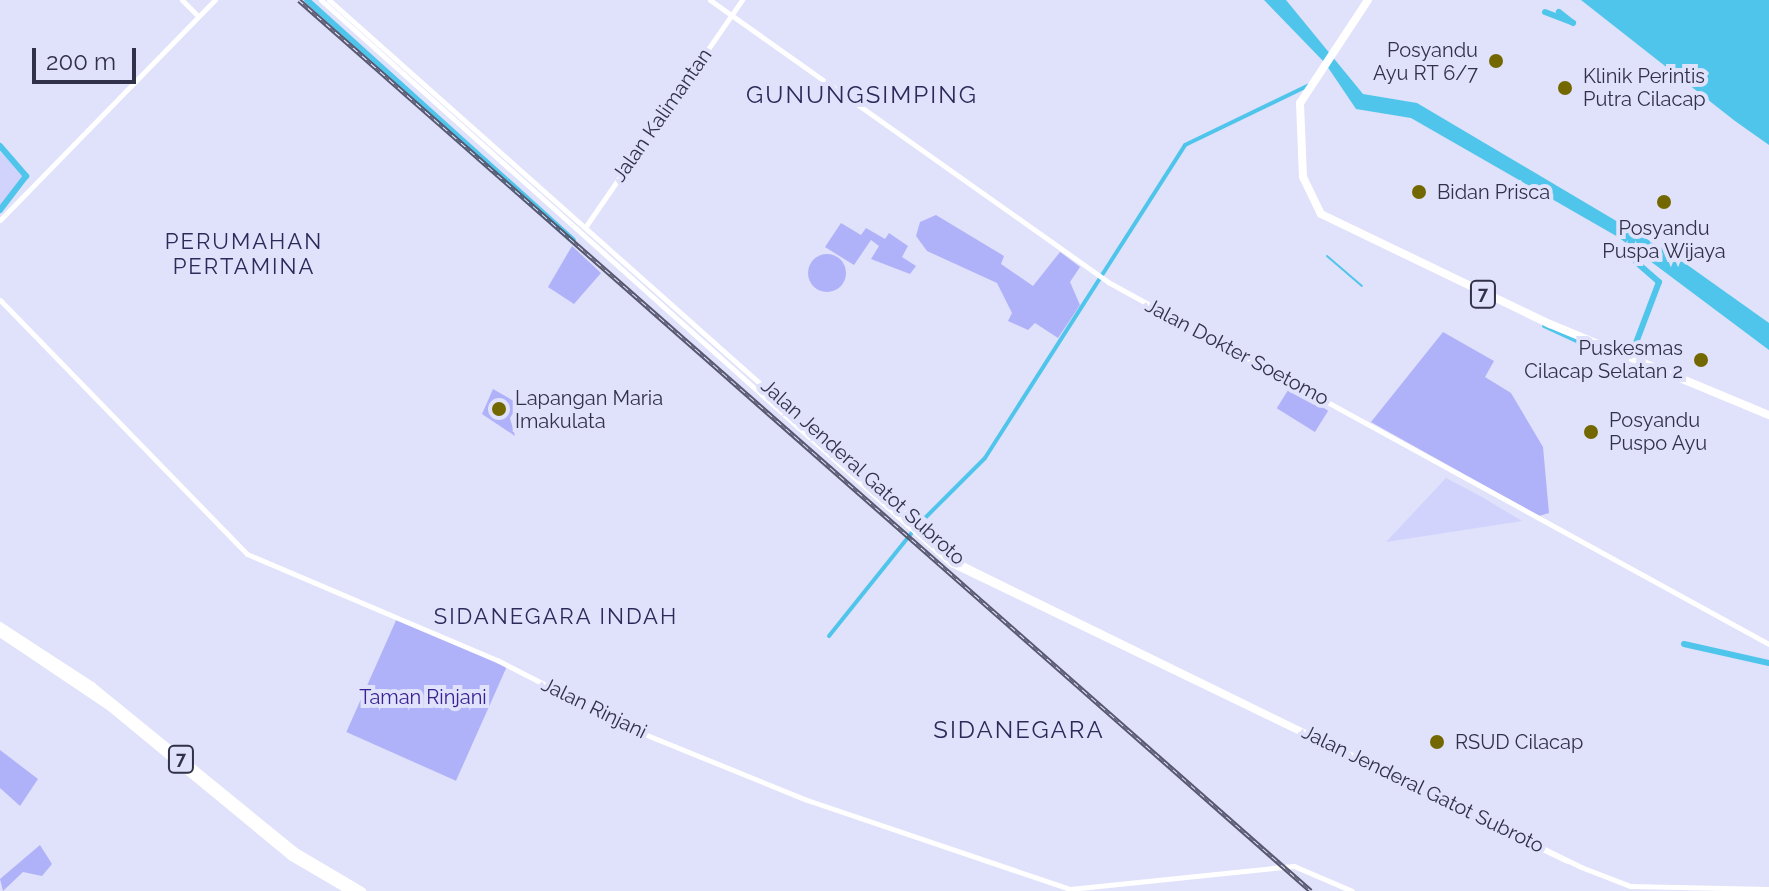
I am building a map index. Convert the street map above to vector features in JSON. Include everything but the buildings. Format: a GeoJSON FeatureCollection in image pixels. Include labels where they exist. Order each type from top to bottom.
{"type":"FeatureCollection","features":[{"type":"Feature","properties":{"kind":"highway","name":"7"},"geometry":{"type":"LineString","coordinates":[[1368,0],[1306,86],[1298,116],[1303,177],[1311,201],[1333,223],[1571,334],[1769,415]]}},
{"type":"Feature","properties":{"kind":"highway","name":"7"},"geometry":{"type":"LineString","coordinates":[[0,626],[92,686],[294,851],[362,891]]}},
{"type":"Feature","properties":{"kind":"highway","name":"7"},"geometry":{"type":"LineString","coordinates":[[0,633],[110,707],[292,857],[350,891]]}},
{"type":"Feature","properties":{"kind":"street"},"geometry":{"type":"LineString","coordinates":[[182,0],[198,16]]}},
{"type":"Feature","properties":{"kind":"street"},"geometry":{"type":"LineString","coordinates":[[0,220],[215,0]]}},
{"type":"Feature","properties":{"kind":"street","name":"Jalan Jenderal Gatot Subroto"},"geometry":{"type":"LineString","coordinates":[[321,0],[585,228]]}},
{"type":"Feature","properties":{"kind":"street","name":"Jalan Jenderal Gatot Subroto"},"geometry":{"type":"LineString","coordinates":[[329,0],[812,430],[961,570],[1567,861],[1631,888]]}},
{"type":"Feature","properties":{"kind":"street","name":"Jalan Dokter Soetomo"},"geometry":{"type":"LineString","coordinates":[[710,0],[1104,280],[1769,644]]}},
{"type":"Feature","properties":{"kind":"street","name":"Jalan Kalimantan"},"geometry":{"type":"LineString","coordinates":[[585,228],[742,0]]}},
{"type":"Feature","properties":{"kind":"street","name":"Jalan Rinjani"},"geometry":{"type":"LineString","coordinates":[[0,300],[247,554],[497,660],[632,729],[807,800],[1070,889],[1294,866],[1352,891]]}},
{"type":"Feature","properties":{"kind":"street"},"geometry":{"type":"LineString","coordinates":[[1631,888],[1769,889]]}},
{"type":"Feature","properties":{"kind":"shaded area"},"geometry":{"type":"Polygon","coordinates":[[[1264,0],[1286,0],[1363,94],[1417,103],[1672,254],[1769,323],[1769,350],[1618,237],[1411,118],[1356,109],[1325,63],[1264,0]]]}},
{"type":"Feature","properties":{"kind":"shaded area"},"geometry":{"type":"Polygon","coordinates":[[[1581,0],[1769,0],[1769,145],[1735,121],[1581,0]]]}},
{"type":"Feature","properties":{"kind":"shaded area"},"geometry":{"type":"Polygon","coordinates":[[[0,152],[24,176],[0,206],[0,152]]]}},
{"type":"Feature","properties":{"kind":"shaded area"},"geometry":{"type":"Polygon","coordinates":[[[1446,478],[1522,521],[1386,542],[1446,478]]]}},
{"type":"Feature","properties":{"kind":"green space"},"geometry":{"type":"Polygon","coordinates":[[[936,215],[1004,256],[1001,264],[1033,286],[1060,252],[1080,267],[1070,282],[1080,305],[1058,338],[1035,323],[1028,330],[1008,321],[1012,313],[997,283],[927,251],[916,236],[920,222],[936,215]]]}},
{"type":"Feature","properties":{"kind":"green space"},"geometry":{"type":"Polygon","coordinates":[[[841,223],[861,235],[866,228],[885,239],[889,233],[908,246],[902,257],[916,266],[910,274],[871,259],[879,246],[871,240],[854,265],[825,247],[841,223]]]}},
{"type":"Feature","properties":{"kind":"green space"},"geometry":{"type":"Polygon","coordinates":[[[572,246],[601,273],[574,304],[548,287],[572,246]]]}},
{"type":"Feature","properties":{"kind":"green space"},"geometry":{"type":"Polygon","coordinates":[[[827,254],[840,260],[846,273],[840,286],[827,292],[814,286],[808,273],[814,260],[827,254]]]}},
{"type":"Feature","properties":{"kind":"green space"},"geometry":{"type":"Polygon","coordinates":[[[1443,332],[1494,361],[1485,377],[1511,393],[1543,447],[1549,513],[1539,516],[1371,422],[1443,332]]]}},
{"type":"Feature","properties":{"kind":"green space"},"geometry":{"type":"Polygon","coordinates":[[[1290,387],[1328,411],[1315,432],[1277,408],[1290,387]]]}},
{"type":"Feature","properties":{"kind":"green space","name":"Lapangan Maria Imakulata"},"geometry":{"type":"Polygon","coordinates":[[[493,389],[519,404],[510,418],[515,436],[482,414],[493,389]]]}},
{"type":"Feature","properties":{"kind":"green space","name":"Taman Rinjani"},"geometry":{"type":"Polygon","coordinates":[[[398,616],[508,665],[456,781],[346,732],[398,616]]]}},
{"type":"Feature","properties":{"kind":"green space"},"geometry":{"type":"Polygon","coordinates":[[[0,750],[38,779],[20,806],[0,788],[0,750]]]}},
{"type":"Feature","properties":{"kind":"green space"},"geometry":{"type":"Polygon","coordinates":[[[40,845],[52,864],[42,876],[23,872],[3,891],[0,879],[40,845]]]}},
{"type":"Feature","properties":{"kind":"waterway"},"geometry":{"type":"LineString","coordinates":[[307,0],[573,240]]}},
{"type":"Feature","properties":{"kind":"waterway"},"geometry":{"type":"LineString","coordinates":[[1545,12],[1573,23],[1559,12]]}},
{"type":"Feature","properties":{"kind":"waterway"},"geometry":{"type":"LineString","coordinates":[[919,524],[985,458],[1185,145],[1309,85]]}},
{"type":"Feature","properties":{"kind":"waterway"},"geometry":{"type":"LineString","coordinates":[[0,146],[26,176],[0,210]]}},
{"type":"Feature","properties":{"kind":"waterway"},"geometry":{"type":"LineString","coordinates":[[1327,256],[1362,286]]}},
{"type":"Feature","properties":{"kind":"waterway"},"geometry":{"type":"LineString","coordinates":[[1631,356],[1659,282],[1636,262]]}},
{"type":"Feature","properties":{"kind":"waterway"},"geometry":{"type":"LineString","coordinates":[[1544,326],[1607,355]]}},
{"type":"Feature","properties":{"kind":"waterway"},"geometry":{"type":"LineString","coordinates":[[829,636],[913,531]]}},
{"type":"Feature","properties":{"kind":"waterway"},"geometry":{"type":"LineString","coordinates":[[1684,644],[1769,663]]}},
{"type":"Feature","properties":{"kind":"railway"},"geometry":{"type":"LineString","coordinates":[[299,0],[1311,891]]}},
{"type":"Feature","properties":{"kind":"place","name":"Posyandu Ayu RT 6/7"},"geometry":{"type":"Point","coordinates":[1496,61]}},
{"type":"Feature","properties":{"kind":"place","name":"Klinik Perintis Putra Cilacap"},"geometry":{"type":"Point","coordinates":[1565,88]}},
{"type":"Feature","properties":{"kind":"place","name":"Bidan Prisca"},"geometry":{"type":"Point","coordinates":[1419,192]}},
{"type":"Feature","properties":{"kind":"place","name":"Posyandu Puspa Wijaya"},"geometry":{"type":"Point","coordinates":[1664,202]}},
{"type":"Feature","properties":{"kind":"place","name":"Puskesmas Cilacap Selatan 2"},"geometry":{"type":"Point","coordinates":[1701,360]}},
{"type":"Feature","properties":{"kind":"place","name":"Lapangan Maria Imakulata"},"geometry":{"type":"Point","coordinates":[499,409]}},
{"type":"Feature","properties":{"kind":"place","name":"Posyandu Puspo Ayu"},"geometry":{"type":"Point","coordinates":[1591,432]}},
{"type":"Feature","properties":{"kind":"place","name":"RSUD Cilacap"},"geometry":{"type":"Point","coordinates":[1437,742]}},
{"type":"Feature","properties":{"kind":"district","name":"GUNUNGSIMPING"},"geometry":{"type":"Point","coordinates":[862,95]}},
{"type":"Feature","properties":{"kind":"district","name":"PERUMAHAN PERTAMINA"},"geometry":{"type":"Point","coordinates":[244,254]}},
{"type":"Feature","properties":{"kind":"district","name":"SIDANEGARA INDAH"},"geometry":{"type":"Point","coordinates":[556,617]}},
{"type":"Feature","properties":{"kind":"district","name":"SIDANEGARA"},"geometry":{"type":"Point","coordinates":[1019,730]}}]}
